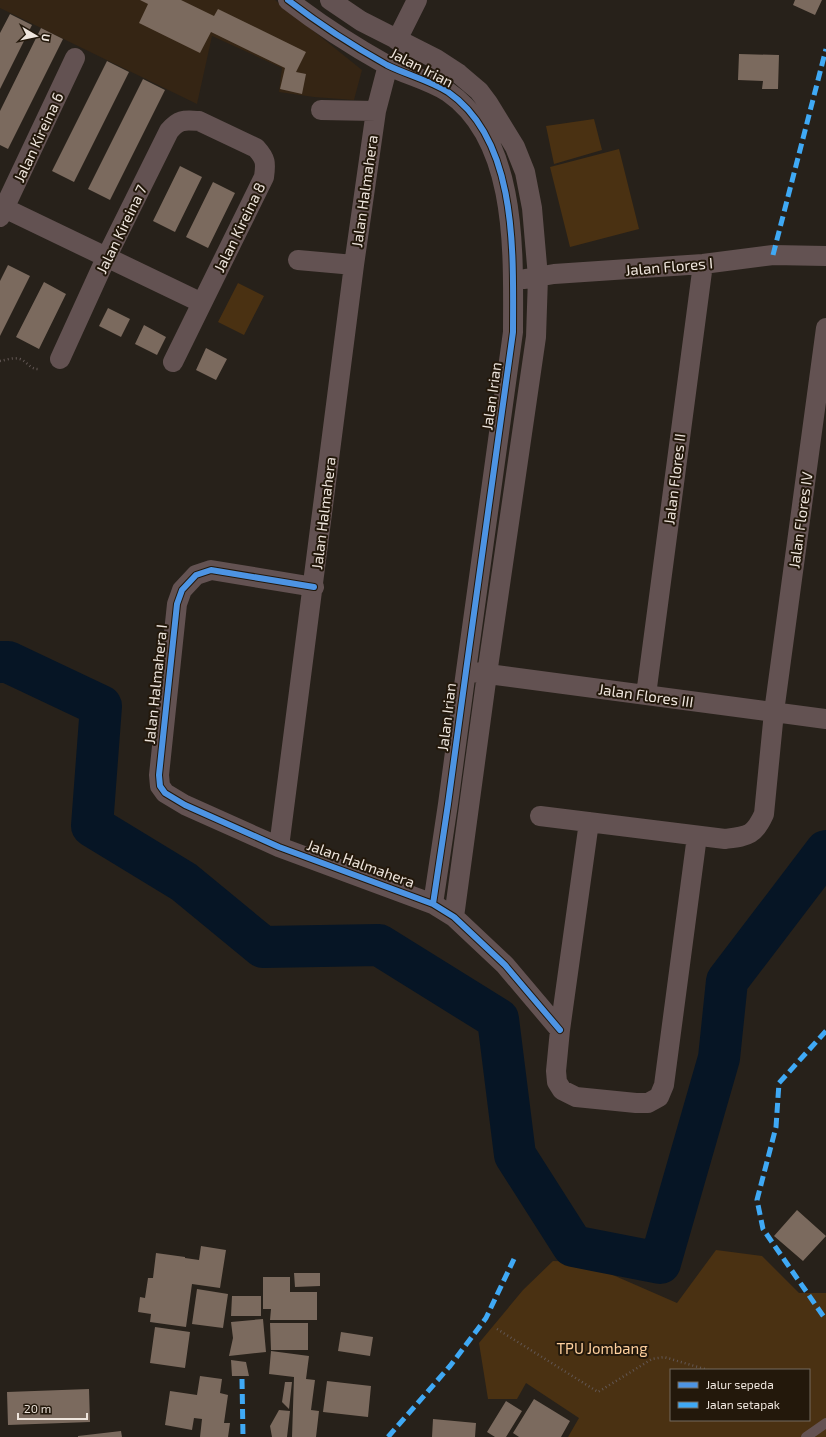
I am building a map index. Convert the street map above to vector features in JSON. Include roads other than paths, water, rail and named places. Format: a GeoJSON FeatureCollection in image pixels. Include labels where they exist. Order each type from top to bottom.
{"type":"FeatureCollection","features":[{"type":"Feature","properties":{"kind":"street","name":"Jalan Irian"},"geometry":{"type":"LineString","coordinates":[[288,0],[349,42],[388,65],[448,92],[466,107],[478,121],[488,138],[495,155],[504,184],[509,212],[513,281],[513,332],[433,904]]}},
{"type":"Feature","properties":{"kind":"street","name":"Jalan Irian"},"geometry":{"type":"LineString","coordinates":[[330,0],[360,21],[436,59],[459,74],[479,92],[504,126],[515,146],[525,172],[532,208],[538,278],[536,337],[487,674],[454,918]]}},
{"type":"Feature","properties":{"kind":"street","name":"Jalan Irian"},"geometry":{"type":"LineString","coordinates":[[398,40],[417,0]]}},
{"type":"Feature","properties":{"kind":"street","name":"Jalan Kireina 6"},"geometry":{"type":"LineString","coordinates":[[1,210],[76,58]]}},
{"type":"Feature","properties":{"kind":"street","name":"Jalan Halmahera"},"geometry":{"type":"LineString","coordinates":[[388,65],[376,111],[354,265],[314,587],[279,847],[433,904],[454,918],[505,965],[560,1030]]}},
{"type":"Feature","properties":{"kind":"street"},"geometry":{"type":"LineString","coordinates":[[466,107],[479,92]]}},
{"type":"Feature","properties":{"kind":"street"},"geometry":{"type":"LineString","coordinates":[[321,110],[376,111]]}},
{"type":"Feature","properties":{"kind":"street","name":"Jalan Kireina 7"},"geometry":{"type":"LineString","coordinates":[[60,359],[106,258],[169,131],[175,123],[182,121],[199,121]]}},
{"type":"Feature","properties":{"kind":"street","name":"Jalan Kireina 8"},"geometry":{"type":"LineString","coordinates":[[173,362],[264,177],[266,164],[263,156],[256,148],[199,121]]}},
{"type":"Feature","properties":{"kind":"street"},"geometry":{"type":"LineString","coordinates":[[1,210],[202,303]]}},
{"type":"Feature","properties":{"kind":"street","name":"Jalan Flores I"},"geometry":{"type":"LineString","coordinates":[[513,281],[538,278],[554,274],[703,264],[773,255],[826,256]]}},
{"type":"Feature","properties":{"kind":"street"},"geometry":{"type":"LineString","coordinates":[[298,260],[354,265]]}},
{"type":"Feature","properties":{"kind":"street","name":"Jalan Flores II"},"geometry":{"type":"LineString","coordinates":[[646,695],[703,264]]}},
{"type":"Feature","properties":{"kind":"street","name":"Jalan Flores IV"},"geometry":{"type":"LineString","coordinates":[[540,816],[725,839],[743,837],[758,828],[764,814],[774,712],[826,328]]}},
{"type":"Feature","properties":{"kind":"street","name":"Jalan Halmahera I"},"geometry":{"type":"LineString","coordinates":[[279,847],[185,805],[165,793],[160,786],[158,775],[177,604],[182,590],[196,575],[212,570],[314,587]]}},
{"type":"Feature","properties":{"kind":"street","name":"Jalan Flores III"},"geometry":{"type":"LineString","coordinates":[[466,671],[826,719]]}},
{"type":"Feature","properties":{"kind":"street"},"geometry":{"type":"LineString","coordinates":[[448,804],[469,806]]}},
{"type":"Feature","properties":{"kind":"street"},"geometry":{"type":"LineString","coordinates":[[589,822],[560,1030],[556,1070],[557,1082],[562,1090],[576,1097],[648,1103],[659,1097],[664,1085],[697,836]]}},
{"type":"Feature","properties":{"kind":"lane"},"geometry":{"type":"LineString","coordinates":[[806,1437],[826,1423]]}},
{"type":"Feature","properties":{"kind":"waterway"},"geometry":{"type":"LineString","coordinates":[[0,662],[8,662],[101,706],[92,826],[184,882],[263,947],[379,945],[498,1019],[515,1155],[573,1246],[660,1263],[719,1058],[727,981],[826,851]]}},
{"type":"Feature","properties":{"kind":"park label","name":"TPU Jombang"},"geometry":{"type":"Point","coordinates":[602,1348]}}]}
